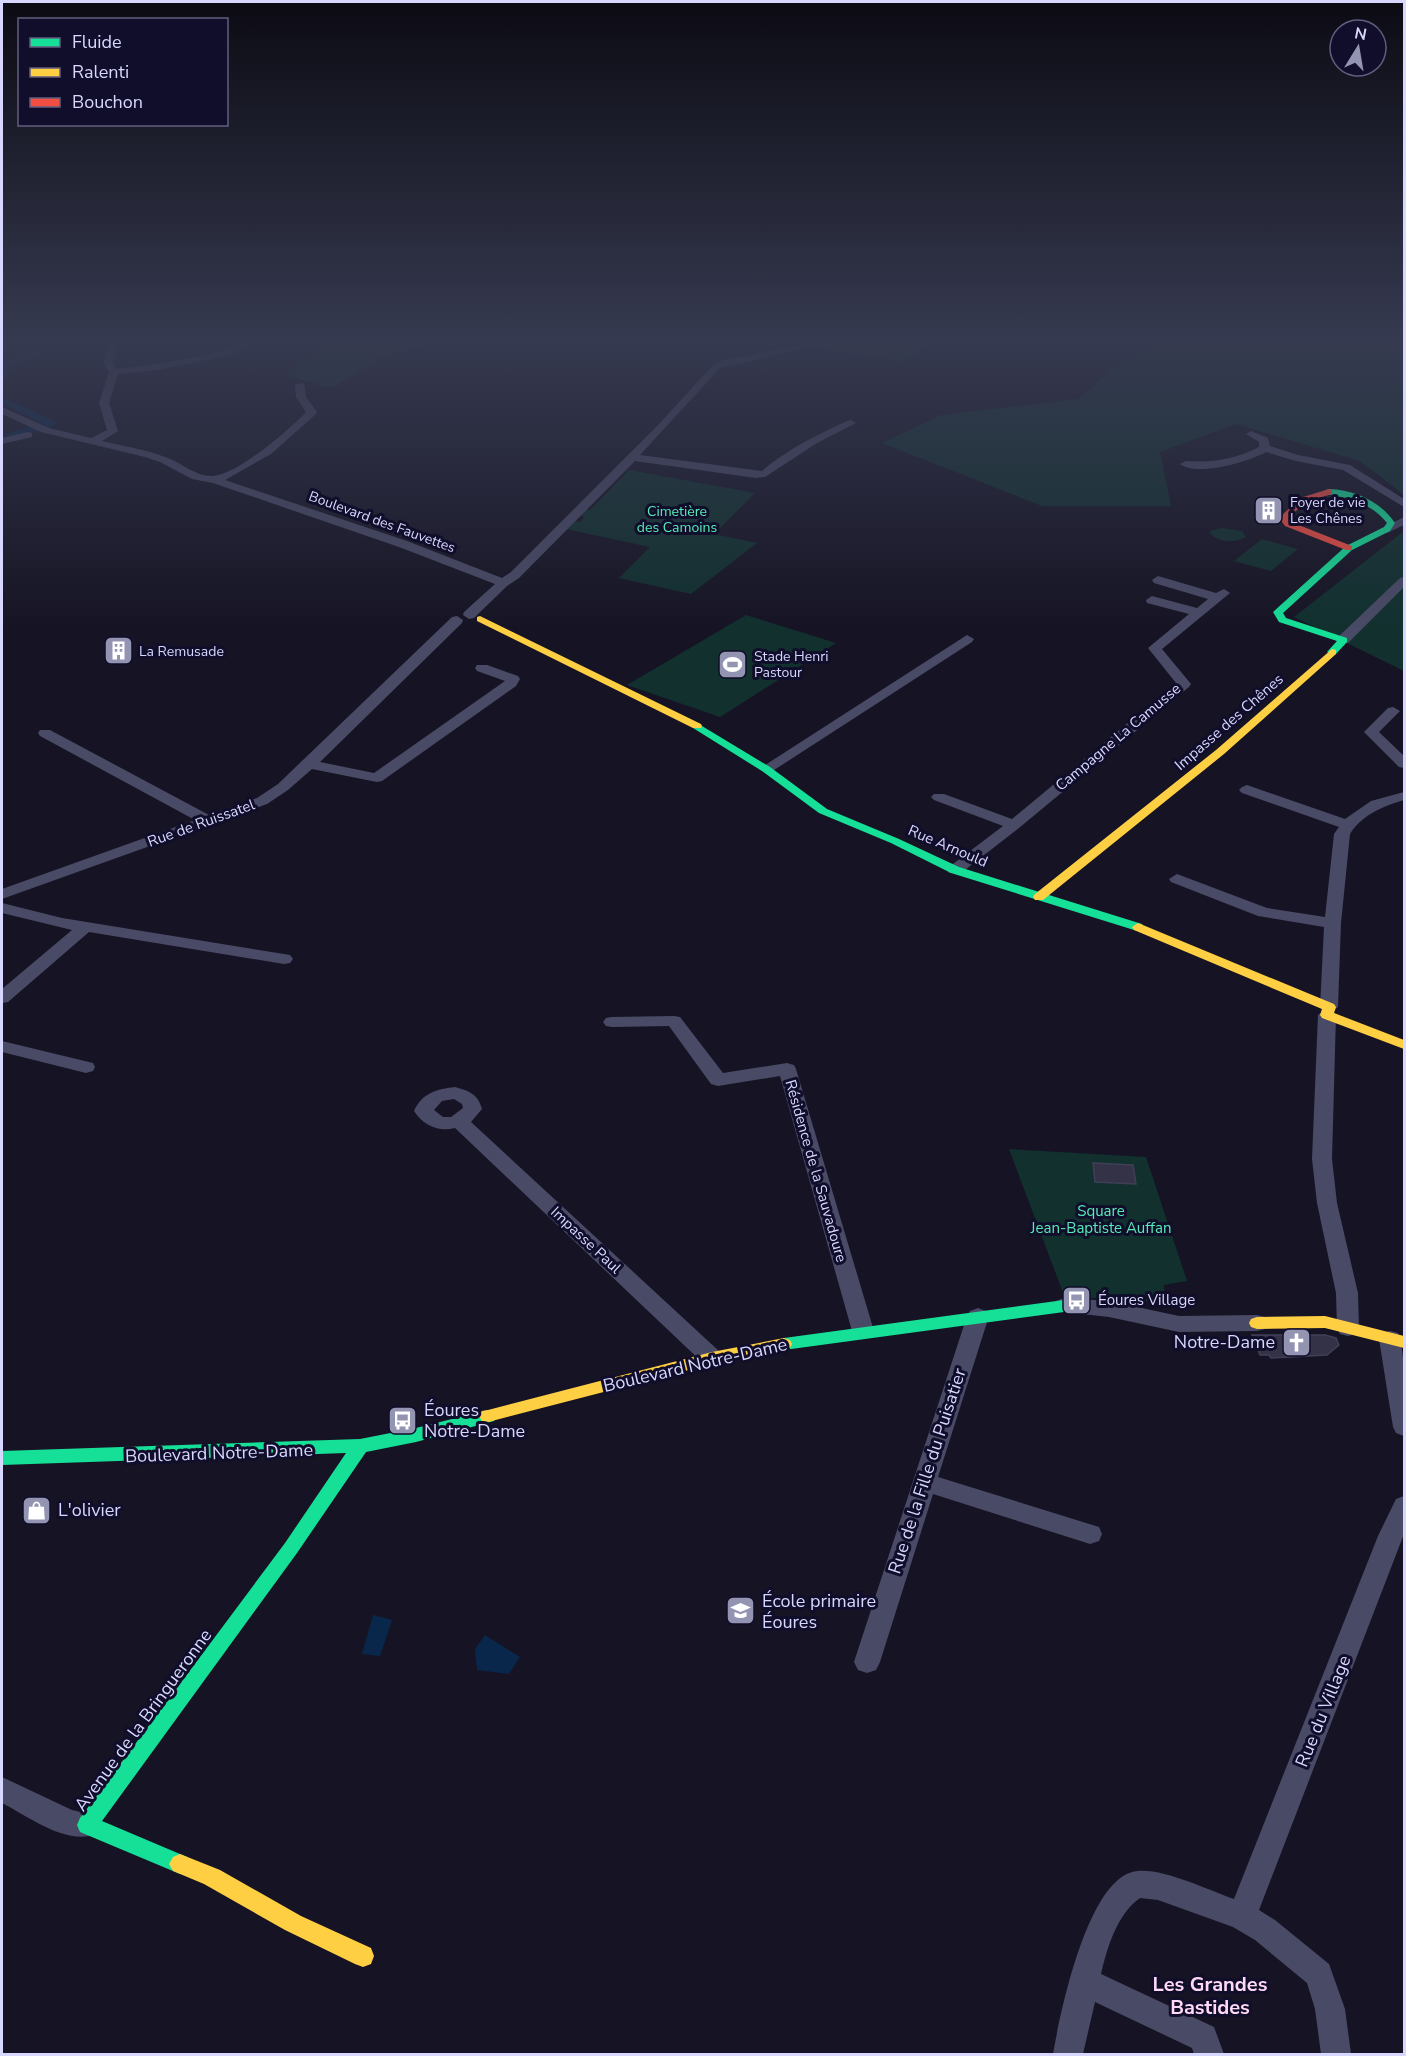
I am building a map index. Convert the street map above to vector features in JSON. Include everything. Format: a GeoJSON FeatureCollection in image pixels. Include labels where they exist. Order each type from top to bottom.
{"type":"FeatureCollection","features":[{"type":"Feature","properties":{"kind":"street","name":"Boulevard des Fauvettes"},"geometry":{"type":"LineString","coordinates":[[70,437],[149,455],[196,477],[215,480],[403,544],[503,583]]}},
{"type":"Feature","properties":{"kind":"street"},"geometry":{"type":"LineString","coordinates":[[93,441],[101,437]]}},
{"type":"Feature","properties":{"kind":"street"},"geometry":{"type":"LineString","coordinates":[[215,480],[232,474],[289,437]]}},
{"type":"Feature","properties":{"kind":"street"},"geometry":{"type":"LineString","coordinates":[[466,622],[651,437]]}},
{"type":"Feature","properties":{"kind":"street"},"geometry":{"type":"LineString","coordinates":[[632,457],[756,475],[765,474],[780,461],[822,437]]}},
{"type":"Feature","properties":{"kind":"street"},"geometry":{"type":"LineString","coordinates":[[1257,437],[1264,440],[1265,448]]}},
{"type":"Feature","properties":{"kind":"street"},"geometry":{"type":"LineString","coordinates":[[1186,464],[1205,465],[1240,459],[1265,448],[1296,458],[1346,466],[1404,504]]}},
{"type":"Feature","properties":{"kind":"street"},"geometry":{"type":"LineString","coordinates":[[1349,549],[1288,524],[1283,518],[1286,513],[1311,495],[1335,491],[1354,495],[1389,519],[1391,523],[1387,529]]}},
{"type":"Feature","properties":{"kind":"street"},"geometry":{"type":"LineString","coordinates":[[1404,520],[1349,549],[1278,612],[1279,616],[1293,624],[1343,640],[1404,581]]}},
{"type":"Feature","properties":{"kind":"street","name":"Campagne La Camusse"},"geometry":{"type":"LineString","coordinates":[[955,870],[1014,825],[1184,684],[1155,648],[1221,596],[1158,580]]}},
{"type":"Feature","properties":{"kind":"street"},"geometry":{"type":"LineString","coordinates":[[1152,600],[1199,613]]}},
{"type":"Feature","properties":{"kind":"street","name":"Rue Arnould"},"geometry":{"type":"LineString","coordinates":[[466,622],[495,628],[709,732],[766,769],[823,811],[895,841],[955,870],[1125,921],[1404,1045]]}},
{"type":"Feature","properties":{"kind":"street","name":"Rue de Ruissatel"},"geometry":{"type":"LineString","coordinates":[[2,894],[262,801],[283,787],[466,622]]}},
{"type":"Feature","properties":{"kind":"street"},"geometry":{"type":"LineString","coordinates":[[766,769],[967,639]]}},
{"type":"Feature","properties":{"kind":"street","name":"Impasse des Chênes"},"geometry":{"type":"LineString","coordinates":[[1039,897],[1194,775],[1301,682],[1343,640]]}},
{"type":"Feature","properties":{"kind":"street"},"geometry":{"type":"LineString","coordinates":[[309,764],[377,778],[513,679],[482,668]]}},
{"type":"Feature","properties":{"kind":"street"},"geometry":{"type":"LineString","coordinates":[[1394,711],[1371,732],[1404,764]]}},
{"type":"Feature","properties":{"kind":"street"},"geometry":{"type":"LineString","coordinates":[[45,733],[209,821]]}},
{"type":"Feature","properties":{"kind":"street"},"geometry":{"type":"LineString","coordinates":[[1247,790],[1347,825]]}},
{"type":"Feature","properties":{"kind":"street"},"geometry":{"type":"LineString","coordinates":[[1348,1328],[1347,1293],[1327,1203],[1322,1159],[1333,923],[1340,848],[1342,834],[1347,825],[1373,805],[1404,796]]}},
{"type":"Feature","properties":{"kind":"street"},"geometry":{"type":"LineString","coordinates":[[939,797],[1014,825]]}},
{"type":"Feature","properties":{"kind":"street"},"geometry":{"type":"LineString","coordinates":[[1177,879],[1264,912],[1333,923]]}},
{"type":"Feature","properties":{"kind":"street"},"geometry":{"type":"LineString","coordinates":[[2,908],[86,927],[284,959]]}},
{"type":"Feature","properties":{"kind":"street"},"geometry":{"type":"LineString","coordinates":[[2,998],[86,927]]}},
{"type":"Feature","properties":{"kind":"street","name":"Résidence de la Sauvadoure"},"geometry":{"type":"LineString","coordinates":[[612,1022],[674,1021],[718,1080],[787,1070],[863,1331]]}},
{"type":"Feature","properties":{"kind":"street"},"geometry":{"type":"LineString","coordinates":[[2,1047],[86,1067]]}},
{"type":"Feature","properties":{"kind":"street","name":"Impasse Paul"},"geometry":{"type":"LineString","coordinates":[[460,1122],[712,1358]]}},
{"type":"Feature","properties":{"kind":"street","name":"Boulevard Notre-Dame"},"geometry":{"type":"LineString","coordinates":[[2,1458],[64,1458],[360,1446],[416,1435],[712,1358],[792,1342],[1064,1306],[1109,1309],[1179,1324],[1312,1321],[1397,1341]]}},
{"type":"Feature","properties":{"kind":"street","name":"Rue de la Fille du Puisatier"},"geometry":{"type":"LineString","coordinates":[[867,1662],[978,1316]]}},
{"type":"Feature","properties":{"kind":"street"},"geometry":{"type":"LineString","coordinates":[[1397,1341],[1404,1427]]}},
{"type":"Feature","properties":{"kind":"street","name":"Avenue de la Bringueronne"},"geometry":{"type":"LineString","coordinates":[[360,1446],[284,1558],[87,1826],[212,1877],[293,1923],[363,1956]]}},
{"type":"Feature","properties":{"kind":"street"},"geometry":{"type":"LineString","coordinates":[[923,1482],[1090,1534]]}},
{"type":"Feature","properties":{"kind":"street","name":"Rue du Village"},"geometry":{"type":"LineString","coordinates":[[1242,1916],[1357,1628],[1390,1536],[1397,1526],[1404,1506]]}},
{"type":"Feature","properties":{"kind":"street"},"geometry":{"type":"LineString","coordinates":[[2,1789],[69,1823],[87,1826]]}},
{"type":"Feature","properties":{"kind":"street"},"geometry":{"type":"LineString","coordinates":[[1068,2055],[1093,1946],[1119,1896],[1136,1884],[1158,1886],[1242,1916],[1265,1930],[1319,1974],[1330,2009],[1336,2055]]}},
{"type":"Feature","properties":{"kind":"street"},"geometry":{"type":"LineString","coordinates":[[1085,1982],[1203,2038],[1209,2055]]}},
{"type":"Feature","properties":{"kind":"green space"},"geometry":{"type":"Polygon","coordinates":[[[895,437],[1201,437],[1160,452],[1171,506],[1042,506],[882,443],[895,437]]]}},
{"type":"Feature","properties":{"kind":"green space"},"geometry":{"type":"Polygon","coordinates":[[[1279,437],[1404,437],[1404,495],[1360,461],[1279,437]]]}},
{"type":"Feature","properties":{"kind":"green space","name":"Cimetière des Camoins"},"geometry":{"type":"Polygon","coordinates":[[[629,470],[755,493],[714,534],[757,543],[691,594],[619,578],[650,547],[566,529],[570,523],[582,521],[584,517],[579,515],[584,509],[590,510],[629,470]]]}},
{"type":"Feature","properties":{"kind":"green space"},"geometry":{"type":"Polygon","coordinates":[[[1221,528],[1242,531],[1246,537],[1228,541],[1211,534],[1210,531],[1221,528]]]}},
{"type":"Feature","properties":{"kind":"green space"},"geometry":{"type":"Polygon","coordinates":[[[1404,531],[1404,671],[1294,617],[1404,531]]]}},
{"type":"Feature","properties":{"kind":"green space"},"geometry":{"type":"Polygon","coordinates":[[[1262,539],[1298,549],[1271,571],[1234,561],[1262,539]]]}},
{"type":"Feature","properties":{"kind":"green space","name":"Stade Henri Pastour"},"geometry":{"type":"Polygon","coordinates":[[[746,615],[836,643],[720,717],[627,685],[746,615]]]}},
{"type":"Feature","properties":{"kind":"green space","name":"Square Jean-Baptiste Auffan"},"geometry":{"type":"Polygon","coordinates":[[[1009,1149],[1146,1157],[1187,1281],[1164,1285],[1166,1308],[1143,1301],[1103,1294],[1098,1298],[1065,1298],[1009,1149]]]}},
{"type":"Feature","properties":{"kind":"water"},"geometry":{"type":"Polygon","coordinates":[[[373,1615],[392,1620],[380,1656],[362,1654],[373,1615]]]}},
{"type":"Feature","properties":{"kind":"water"},"geometry":{"type":"Polygon","coordinates":[[[485,1635],[520,1657],[509,1674],[477,1670],[475,1649],[485,1635]]]}},
{"type":"Feature","properties":{"kind":"building"},"geometry":{"type":"Polygon","coordinates":[[[1093,1163],[1133,1165],[1136,1184],[1095,1182],[1093,1163]]]}},
{"type":"Feature","properties":{"kind":"building","name":"Notre-Dame"},"geometry":{"type":"Polygon","coordinates":[[[1252,1335],[1325,1335],[1336,1338],[1339,1345],[1327,1355],[1271,1358],[1269,1355],[1260,1355],[1252,1335]]]}},
{"type":"Feature","properties":{"kind":"waterway"},"geometry":{"type":"LineString","coordinates":[[2,439],[9,437]]}},
{"type":"Feature","properties":{"kind":"traffic: fast"},"geometry":{"type":"LineString","coordinates":[[1329,492],[1346,494],[1364,500],[1380,510],[1391,523],[1387,529],[1349,548],[1278,612],[1282,620],[1343,640],[1332,652]]}},
{"type":"Feature","properties":{"kind":"traffic: fast"},"geometry":{"type":"LineString","coordinates":[[697,726],[766,769],[823,811],[895,841],[955,870],[1138,927]]}},
{"type":"Feature","properties":{"kind":"traffic: fast"},"geometry":{"type":"LineString","coordinates":[[784,1344],[1064,1306]]}},
{"type":"Feature","properties":{"kind":"traffic: fast"},"geometry":{"type":"LineString","coordinates":[[2,1458],[360,1446],[416,1435],[488,1416]]}},
{"type":"Feature","properties":{"kind":"traffic: fast"},"geometry":{"type":"LineString","coordinates":[[180,1864],[87,1825],[291,1548],[360,1446]]}},
{"type":"Feature","properties":{"kind":"traffic: slow"},"geometry":{"type":"LineString","coordinates":[[480,619],[697,726]]}},
{"type":"Feature","properties":{"kind":"traffic: slow"},"geometry":{"type":"LineString","coordinates":[[1039,897],[1220,752],[1332,652]]}},
{"type":"Feature","properties":{"kind":"traffic: slow"},"geometry":{"type":"LineString","coordinates":[[1138,927],[1329,1007],[1327,1015],[1404,1045]]}},
{"type":"Feature","properties":{"kind":"traffic: slow"},"geometry":{"type":"LineString","coordinates":[[1257,1323],[1325,1322],[1404,1342]]}},
{"type":"Feature","properties":{"kind":"traffic: slow"},"geometry":{"type":"LineString","coordinates":[[488,1416],[712,1358],[784,1344]]}},
{"type":"Feature","properties":{"kind":"traffic: slow"},"geometry":{"type":"LineString","coordinates":[[180,1864],[212,1877],[293,1923],[363,1956]]}},
{"type":"Feature","properties":{"kind":"traffic: jam"},"geometry":{"type":"LineString","coordinates":[[1329,492],[1316,494],[1303,500],[1283,518],[1288,524],[1349,548]]}},
{"type":"Feature","properties":{"kind":"place","name":"Foyer de vie Les Chênes"},"geometry":{"type":"Point","coordinates":[1269,510]}},
{"type":"Feature","properties":{"kind":"place","name":"La Remusade"},"geometry":{"type":"Point","coordinates":[118,651]}},
{"type":"Feature","properties":{"kind":"place","name":"Stade Henri Pastour"},"geometry":{"type":"Point","coordinates":[733,664]}},
{"type":"Feature","properties":{"kind":"place","name":"Éoures Village"},"geometry":{"type":"Point","coordinates":[1077,1300]}},
{"type":"Feature","properties":{"kind":"place","name":"Notre-Dame"},"geometry":{"type":"Point","coordinates":[1296,1342]}},
{"type":"Feature","properties":{"kind":"place","name":"Éoures Notre-Dame"},"geometry":{"type":"Point","coordinates":[403,1420]}},
{"type":"Feature","properties":{"kind":"place","name":"L'olivier"},"geometry":{"type":"Point","coordinates":[37,1510]}},
{"type":"Feature","properties":{"kind":"place","name":"École primaire Éoures"},"geometry":{"type":"Point","coordinates":[741,1611]}},
{"type":"Feature","properties":{"kind":"district","name":"Les Grandes Bastides"},"geometry":{"type":"Point","coordinates":[1210,1996]}}]}
